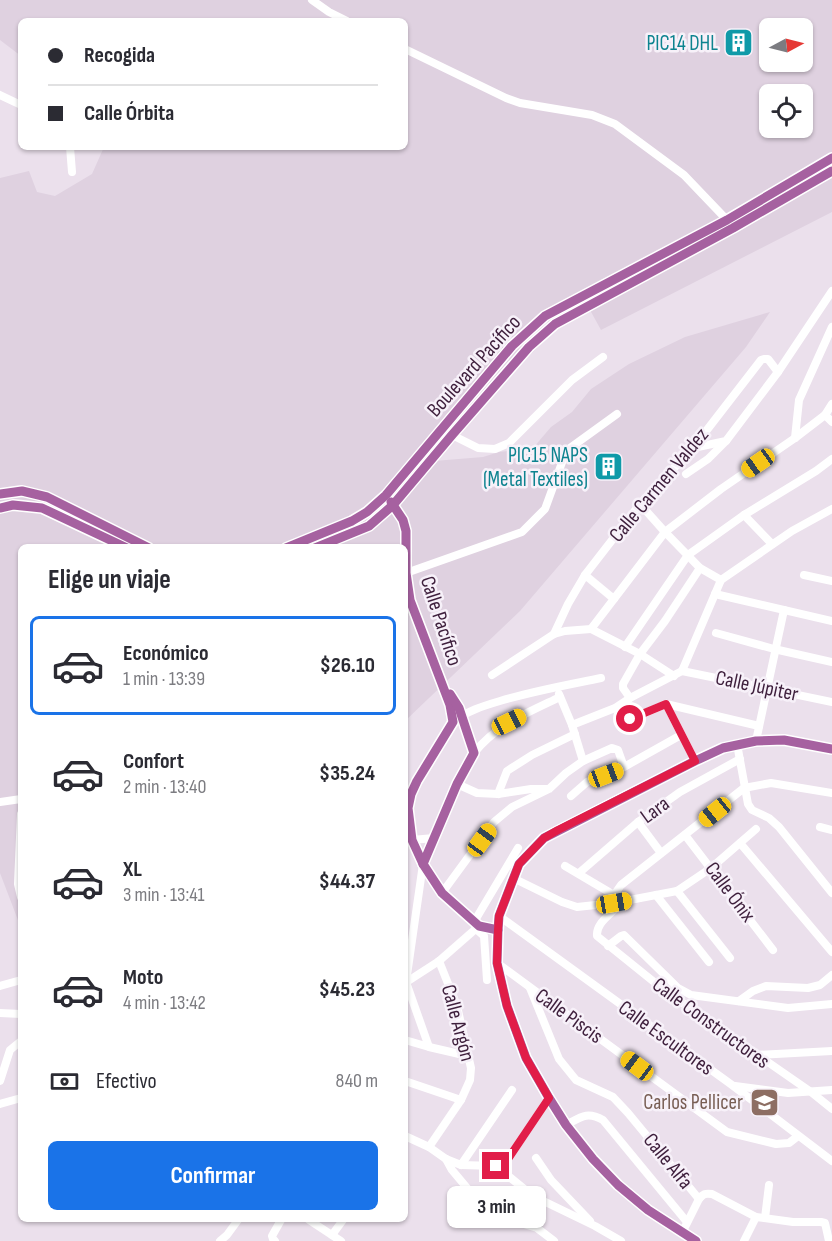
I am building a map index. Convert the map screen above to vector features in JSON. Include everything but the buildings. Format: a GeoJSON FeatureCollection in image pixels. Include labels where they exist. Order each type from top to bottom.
{"type":"FeatureCollection","features":[{"type":"Feature","properties":{"kind":"main road","name":"Boulevard Pacífico"},"geometry":{"type":"LineString","coordinates":[[325,544],[369,526],[393,505],[529,347],[555,324],[730,224],[832,158]]}},
{"type":"Feature","properties":{"kind":"main road","name":"Boulevard Pacífico"},"geometry":{"type":"LineString","coordinates":[[296,544],[352,521],[367,512],[386,495],[512,346],[545,316],[832,171]]}},
{"type":"Feature","properties":{"kind":"main road"},"geometry":{"type":"LineString","coordinates":[[0,494],[22,491],[47,497],[140,544]]}},
{"type":"Feature","properties":{"kind":"main road","name":"Calle Pacífico"},"geometry":{"type":"LineString","coordinates":[[386,495],[403,520],[406,544]]}},
{"type":"Feature","properties":{"kind":"main road"},"geometry":{"type":"LineString","coordinates":[[0,508],[13,505],[42,508],[118,544]]}},
{"type":"Feature","properties":{"kind":"main road","name":"Calle Pacífico"},"geometry":{"type":"LineString","coordinates":[[408,586],[410,600],[450,705],[453,722]]}},
{"type":"Feature","properties":{"kind":"main road","name":"Calle Pacífico"},"geometry":{"type":"LineString","coordinates":[[445,690],[451,695],[461,715],[474,753]]}},
{"type":"Feature","properties":{"kind":"main road"},"geometry":{"type":"LineString","coordinates":[[453,722],[411,794],[408,808],[408,841],[442,893],[476,926],[498,930]]}},
{"type":"Feature","properties":{"kind":"main road"},"geometry":{"type":"LineString","coordinates":[[696,1241],[648,1210],[618,1185],[593,1159],[566,1125],[549,1098],[526,1058],[507,1006],[497,963],[499,916],[519,864],[544,838],[695,761],[723,748],[756,741],[784,740],[832,749]]}},
{"type":"Feature","properties":{"kind":"main road"},"geometry":{"type":"LineString","coordinates":[[423,864],[457,784],[474,753]]}},
{"type":"Feature","properties":{"kind":"street"},"geometry":{"type":"LineString","coordinates":[[312,0],[341,18]]}},
{"type":"Feature","properties":{"kind":"street"},"geometry":{"type":"LineString","coordinates":[[408,50],[520,103],[592,115],[615,124],[684,175],[730,224]]}},
{"type":"Feature","properties":{"kind":"street"},"geometry":{"type":"LineString","coordinates":[[0,95],[18,104]]}},
{"type":"Feature","properties":{"kind":"street"},"geometry":{"type":"LineString","coordinates":[[70,150],[72,172]]}},
{"type":"Feature","properties":{"kind":"street"},"geometry":{"type":"LineString","coordinates":[[686,474],[708,459],[726,441],[778,372],[832,291]]}},
{"type":"Feature","properties":{"kind":"street"},"geometry":{"type":"LineString","coordinates":[[795,438],[799,400],[832,327]]}},
{"type":"Feature","properties":{"kind":"street"},"geometry":{"type":"LineString","coordinates":[[452,435],[478,448],[495,449],[509,443],[572,380],[603,357]]}},
{"type":"Feature","properties":{"kind":"street","name":"Calle Carmen Valdez"},"geometry":{"type":"LineString","coordinates":[[554,634],[585,575],[640,504],[693,448],[761,360],[768,359],[778,372]]}},
{"type":"Feature","properties":{"kind":"street"},"geometry":{"type":"LineString","coordinates":[[591,629],[665,532],[721,489],[795,438],[825,415],[832,404]]}},
{"type":"Feature","properties":{"kind":"street"},"geometry":{"type":"LineString","coordinates":[[408,572],[522,532],[545,509],[564,457],[570,448],[617,414]]}},
{"type":"Feature","properties":{"kind":"street"},"geometry":{"type":"LineString","coordinates":[[825,415],[832,422]]}},
{"type":"Feature","properties":{"kind":"street"},"geometry":{"type":"LineString","coordinates":[[693,448],[726,441]]}},
{"type":"Feature","properties":{"kind":"street"},"geometry":{"type":"LineString","coordinates":[[625,647],[688,555],[744,515],[832,459]]}},
{"type":"Feature","properties":{"kind":"street"},"geometry":{"type":"LineString","coordinates":[[640,504],[700,568],[721,580]]}},
{"type":"Feature","properties":{"kind":"street"},"geometry":{"type":"LineString","coordinates":[[572,725],[615,708],[682,671],[721,580],[792,531],[832,509]]}},
{"type":"Feature","properties":{"kind":"street"},"geometry":{"type":"LineString","coordinates":[[744,515],[772,544]]}},
{"type":"Feature","properties":{"kind":"street"},"geometry":{"type":"LineString","coordinates":[[630,698],[623,684],[640,654],[700,568]]}},
{"type":"Feature","properties":{"kind":"street"},"geometry":{"type":"LineString","coordinates":[[585,575],[614,599]]}},
{"type":"Feature","properties":{"kind":"street"},"geometry":{"type":"LineString","coordinates":[[804,575],[832,581]]}},
{"type":"Feature","properties":{"kind":"street"},"geometry":{"type":"LineString","coordinates":[[715,594],[832,621]]}},
{"type":"Feature","properties":{"kind":"street"},"geometry":{"type":"LineString","coordinates":[[756,741],[784,610]]}},
{"type":"Feature","properties":{"kind":"street"},"geometry":{"type":"LineString","coordinates":[[492,675],[554,634],[591,629],[640,654],[674,676]]}},
{"type":"Feature","properties":{"kind":"street"},"geometry":{"type":"LineString","coordinates":[[716,633],[832,662]]}},
{"type":"Feature","properties":{"kind":"street","name":"Calle Júpiter"},"geometry":{"type":"LineString","coordinates":[[682,671],[832,702]]}},
{"type":"Feature","properties":{"kind":"street"},"geometry":{"type":"LineString","coordinates":[[453,722],[461,715],[477,708],[516,696],[601,678]]}},
{"type":"Feature","properties":{"kind":"street"},"geometry":{"type":"LineString","coordinates":[[556,687],[572,725],[583,761]]}},
{"type":"Feature","properties":{"kind":"street"},"geometry":{"type":"LineString","coordinates":[[474,753],[483,741],[509,722],[561,697]]}},
{"type":"Feature","properties":{"kind":"street"},"geometry":{"type":"LineString","coordinates":[[630,719],[666,704],[759,726]]}},
{"type":"Feature","properties":{"kind":"street"},"geometry":{"type":"LineString","coordinates":[[666,704],[695,761]]}},
{"type":"Feature","properties":{"kind":"street"},"geometry":{"type":"LineString","coordinates":[[498,794],[507,771],[532,755],[575,734]]}},
{"type":"Feature","properties":{"kind":"street"},"geometry":{"type":"LineString","coordinates":[[571,796],[587,782],[624,767],[681,735]]}},
{"type":"Feature","properties":{"kind":"street"},"geometry":{"type":"LineString","coordinates":[[737,744],[748,804],[752,810],[769,818],[779,827],[832,893]]}},
{"type":"Feature","properties":{"kind":"street"},"geometry":{"type":"LineString","coordinates":[[442,893],[494,822],[512,807],[549,789],[583,761],[615,748],[618,750],[624,767]]}},
{"type":"Feature","properties":{"kind":"street","name":"Lara"},"geometry":{"type":"LineString","coordinates":[[579,873],[638,822],[680,792],[740,759]]}},
{"type":"Feature","properties":{"kind":"street"},"geometry":{"type":"LineString","coordinates":[[614,899],[621,885],[744,788],[771,783],[832,793]]}},
{"type":"Feature","properties":{"kind":"street"},"geometry":{"type":"LineString","coordinates":[[457,784],[477,793],[498,794],[549,789]]}},
{"type":"Feature","properties":{"kind":"street"},"geometry":{"type":"LineString","coordinates":[[0,802],[18,799]]}},
{"type":"Feature","properties":{"kind":"street"},"geometry":{"type":"LineString","coordinates":[[638,822],[661,853]]}},
{"type":"Feature","properties":{"kind":"street"},"geometry":{"type":"LineString","coordinates":[[820,827],[832,830]]}},
{"type":"Feature","properties":{"kind":"street"},"geometry":{"type":"LineString","coordinates":[[513,878],[577,907],[614,899],[678,891],[711,868],[756,829]]}},
{"type":"Feature","properties":{"kind":"street","name":"Calle Ónix"},"geometry":{"type":"LineString","coordinates":[[685,835],[773,950]]}},
{"type":"Feature","properties":{"kind":"street"},"geometry":{"type":"LineString","coordinates":[[408,841],[434,838]]}},
{"type":"Feature","properties":{"kind":"street"},"geometry":{"type":"LineString","coordinates":[[740,843],[832,952]]}},
{"type":"Feature","properties":{"kind":"street"},"geometry":{"type":"LineString","coordinates":[[408,981],[439,961],[476,926],[518,848]]}},
{"type":"Feature","properties":{"kind":"street"},"geometry":{"type":"LineString","coordinates":[[408,968],[423,864]]}},
{"type":"Feature","properties":{"kind":"street"},"geometry":{"type":"LineString","coordinates":[[566,866],[614,899]]}},
{"type":"Feature","properties":{"kind":"street"},"geometry":{"type":"LineString","coordinates":[[678,891],[730,958]]}},
{"type":"Feature","properties":{"kind":"street"},"geometry":{"type":"LineString","coordinates":[[656,895],[709,962]]}},
{"type":"Feature","properties":{"kind":"street","name":"Calle Constructores"},"geometry":{"type":"LineString","coordinates":[[614,899],[614,910],[597,927],[597,936],[664,990],[832,1109]]}},
{"type":"Feature","properties":{"kind":"street","name":"Calle Escultores"},"geometry":{"type":"LineString","coordinates":[[499,916],[732,1085],[832,1161]]}},
{"type":"Feature","properties":{"kind":"street"},"geometry":{"type":"LineString","coordinates":[[476,926],[486,946],[488,980]]}},
{"type":"Feature","properties":{"kind":"street"},"geometry":{"type":"LineString","coordinates":[[608,946],[624,935],[671,982],[691,995],[788,1008],[832,1004]]}},
{"type":"Feature","properties":{"kind":"street","name":"Calle Argón"},"geometry":{"type":"LineString","coordinates":[[429,1147],[461,1100],[470,1080],[471,1068],[457,1006],[439,961]]}},
{"type":"Feature","properties":{"kind":"street","name":"Calle Piscis"},"geometry":{"type":"LineString","coordinates":[[497,963],[727,1132],[776,1144],[789,1143],[798,1136]]}},
{"type":"Feature","properties":{"kind":"street"},"geometry":{"type":"LineString","coordinates":[[739,1001],[753,991],[766,986],[808,988],[820,985],[832,975]]}},
{"type":"Feature","properties":{"kind":"street"},"geometry":{"type":"LineString","coordinates":[[0,986],[18,981]]}},
{"type":"Feature","properties":{"kind":"street"},"geometry":{"type":"LineString","coordinates":[[664,990],[671,982]]}},
{"type":"Feature","properties":{"kind":"street","name":"Calle Alfa"},"geometry":{"type":"LineString","coordinates":[[529,987],[559,1059],[576,1080],[612,1097],[620,1105],[699,1199]]}},
{"type":"Feature","properties":{"kind":"street"},"geometry":{"type":"LineString","coordinates":[[408,988],[429,1047]]}},
{"type":"Feature","properties":{"kind":"street"},"geometry":{"type":"LineString","coordinates":[[0,1013],[18,1014]]}},
{"type":"Feature","properties":{"kind":"street"},"geometry":{"type":"LineString","coordinates":[[408,1041],[468,1056]]}},
{"type":"Feature","properties":{"kind":"street"},"geometry":{"type":"LineString","coordinates":[[0,1081],[10,1050],[18,1043]]}},
{"type":"Feature","properties":{"kind":"street"},"geometry":{"type":"LineString","coordinates":[[756,1054],[832,1051]]}},
{"type":"Feature","properties":{"kind":"street"},"geometry":{"type":"LineString","coordinates":[[788,1093],[791,1080]]}},
{"type":"Feature","properties":{"kind":"street"},"geometry":{"type":"LineString","coordinates":[[408,1082],[461,1100]]}},
{"type":"Feature","properties":{"kind":"street"},"geometry":{"type":"LineString","coordinates":[[732,1085],[788,1093],[832,1090]]}},
{"type":"Feature","properties":{"kind":"street"},"geometry":{"type":"LineString","coordinates":[[461,1165],[512,1090]]}},
{"type":"Feature","properties":{"kind":"street"},"geometry":{"type":"LineString","coordinates":[[408,1137],[461,1165],[496,1166],[508,1159],[549,1098]]}},
{"type":"Feature","properties":{"kind":"street"},"geometry":{"type":"LineString","coordinates":[[0,1104],[18,1099]]}},
{"type":"Feature","properties":{"kind":"street"},"geometry":{"type":"LineString","coordinates":[[566,1125],[585,1115],[603,1120],[687,1222]]}},
{"type":"Feature","properties":{"kind":"street"},"geometry":{"type":"LineString","coordinates":[[536,1158],[551,1180],[595,1226]]}},
{"type":"Feature","properties":{"kind":"street"},"geometry":{"type":"LineString","coordinates":[[446,1159],[452,1170],[488,1212],[537,1228],[554,1241]]}},
{"type":"Feature","properties":{"kind":"street"},"geometry":{"type":"LineString","coordinates":[[496,1166],[533,1196],[621,1241]]}},
{"type":"Feature","properties":{"kind":"street"},"geometry":{"type":"LineString","coordinates":[[744,1241],[760,1218],[770,1185]]}},
{"type":"Feature","properties":{"kind":"street"},"geometry":{"type":"LineString","coordinates":[[682,1233],[699,1199],[706,1193],[760,1218],[793,1222],[821,1221],[825,1223],[829,1241]]}},
{"type":"Feature","properties":{"kind":"street"},"geometry":{"type":"LineString","coordinates":[[220,1241],[228,1235],[237,1222]]}},
{"type":"Feature","properties":{"kind":"street"},"geometry":{"type":"LineString","coordinates":[[275,1241],[272,1236],[279,1222]]}},
{"type":"Feature","properties":{"kind":"street"},"geometry":{"type":"LineString","coordinates":[[312,1222],[341,1241]]}},
{"type":"Feature","properties":{"kind":"street"},"geometry":{"type":"LineString","coordinates":[[332,1235],[342,1222]]}},
{"type":"Feature","properties":{"kind":"shaded area"},"geometry":{"type":"Polygon","coordinates":[[[0,0],[832,0],[832,212],[601,330],[590,310],[557,328],[488,397],[434,461],[483,457],[499,452],[533,448],[551,427],[572,412],[591,389],[629,364],[685,337],[770,312],[746,347],[520,611],[408,718],[408,544],[18,544],[18,920],[0,873],[0,178],[29,171],[37,192],[55,196],[92,174],[103,150],[408,150],[408,18],[18,18],[18,54],[0,40],[0,0]]]}},
{"type":"Feature","properties":{"kind":"place","name":"PIC14 DHL"},"geometry":{"type":"Point","coordinates":[739,43]}},
{"type":"Feature","properties":{"kind":"place","name":"PIC15 NAPS (Metal Textiles)"},"geometry":{"type":"Point","coordinates":[609,467]}},
{"type":"Feature","properties":{"kind":"place","name":"Carlos Pellicer"},"geometry":{"type":"Point","coordinates":[764,1102]}},
{"type":"Feature","properties":{"kind":"route"},"geometry":{"type":"LineString","coordinates":[[496,1166],[508,1159],[549,1098],[526,1058],[507,1006],[497,963],[499,916],[519,864],[544,838],[695,761],[666,704],[630,719]]}}]}
